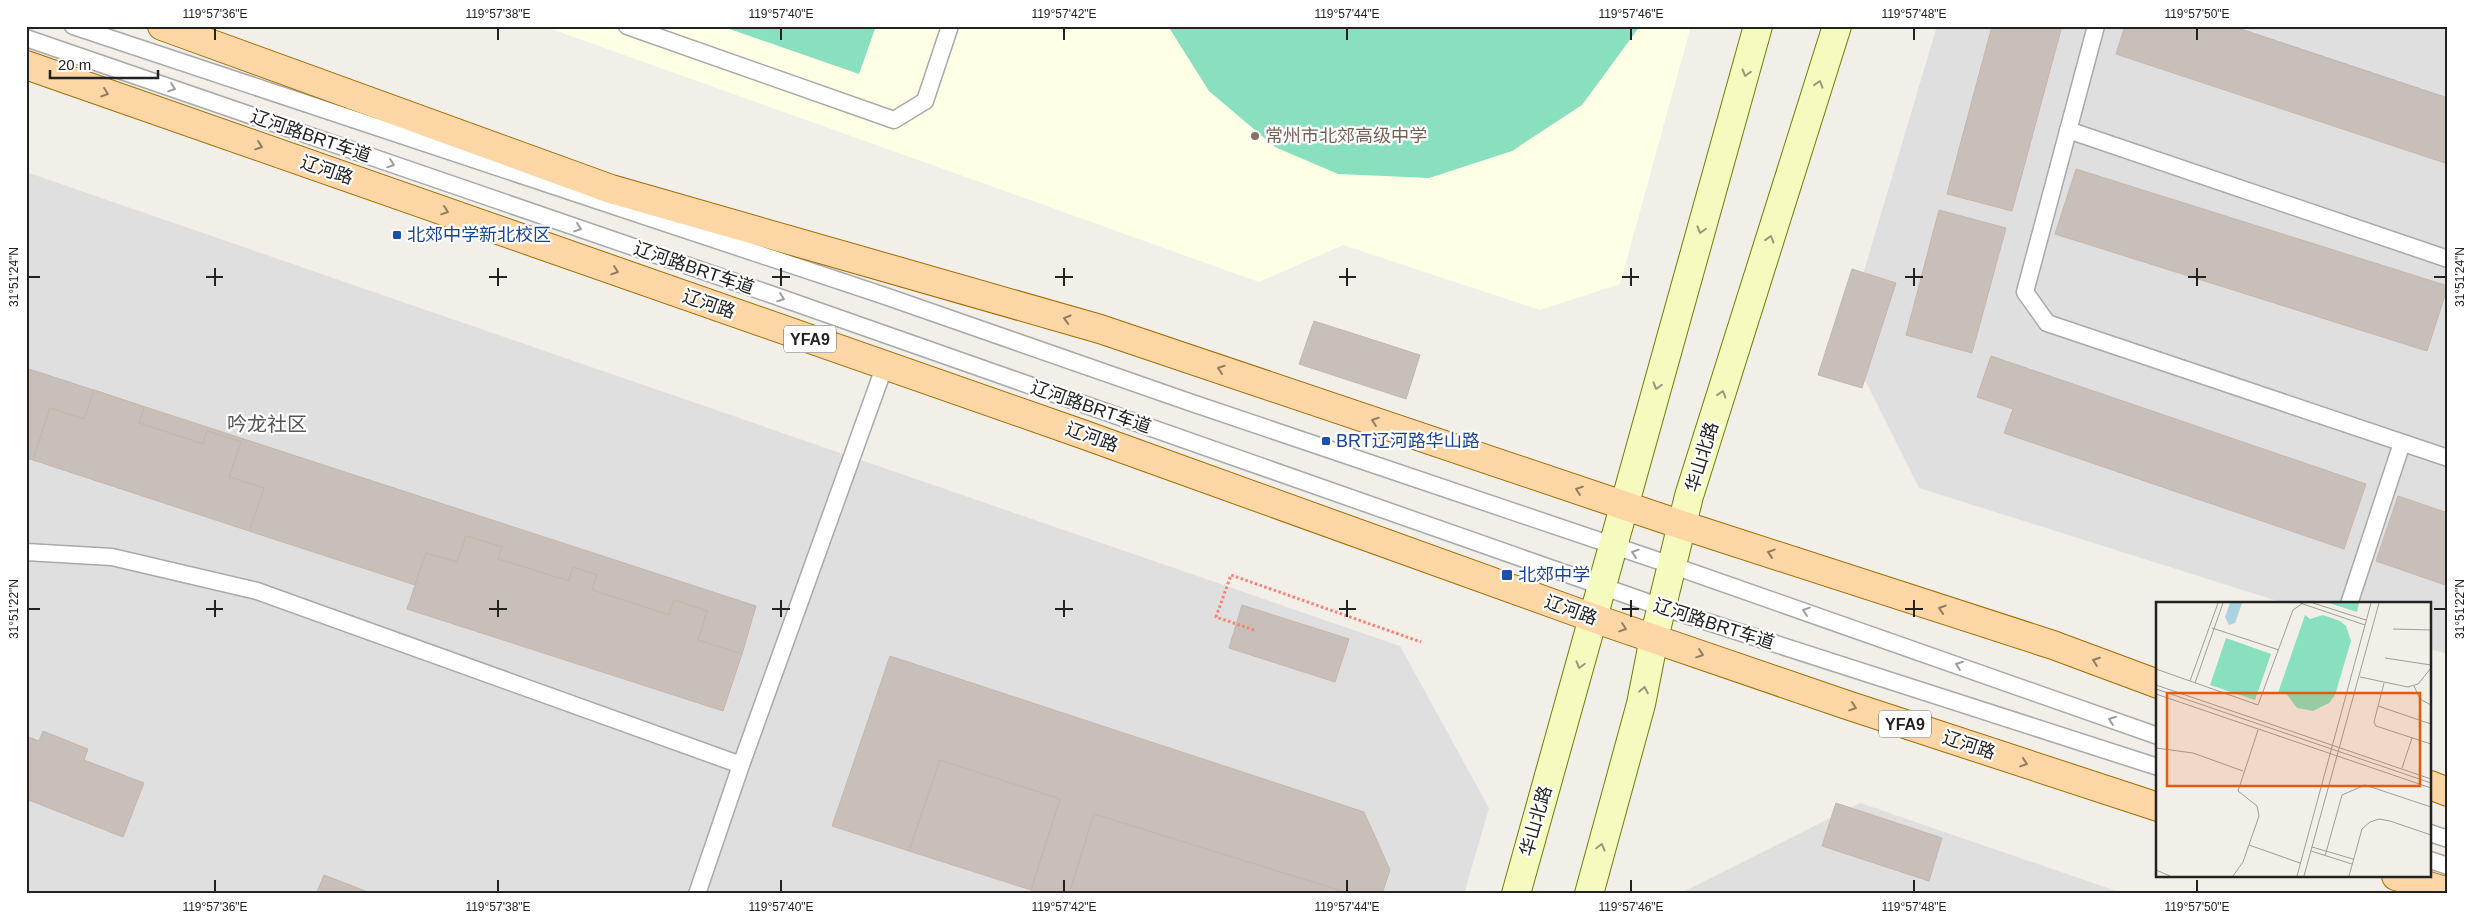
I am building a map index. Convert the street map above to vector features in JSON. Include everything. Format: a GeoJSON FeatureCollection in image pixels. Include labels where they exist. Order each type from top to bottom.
{"type":"FeatureCollection","features":[{"type":"Feature","properties":{"kind":"main road"},"geometry":{"type":"LineString","coordinates":[[162,26],[611,190],[1100,329],[1682,524],[2044,642],[2156,683]]}},
{"type":"Feature","properties":{"kind":"main road","name":"华山北路"},"geometry":{"type":"LineString","coordinates":[[1516,894],[1603,587],[1633,468],[1758,26]]}},
{"type":"Feature","properties":{"kind":"main road","name":"华山北路"},"geometry":{"type":"LineString","coordinates":[[1589,894],[1641,704],[1661,607],[1682,524],[1837,26]]}},
{"type":"Feature","properties":{"kind":"main road","name":"辽河路"},"geometry":{"type":"LineString","coordinates":[[26,65],[885,365],[1593,618],[1847,705],[2156,805]]}},
{"type":"Feature","properties":{"kind":"main road"},"geometry":{"type":"LineString","coordinates":[[2432,786],[2448,792]]}},
{"type":"Feature","properties":{"kind":"main road"},"geometry":{"type":"LineString","coordinates":[[2402,878],[2448,892]]}},
{"type":"Feature","properties":{"kind":"lane","name":"辽河路BRT车道"},"geometry":{"type":"LineString","coordinates":[[73,26],[885,296],[1192,403],[1671,564],[2156,735]]}},
{"type":"Feature","properties":{"kind":"lane"},"geometry":{"type":"LineString","coordinates":[[627,26],[894,120],[925,101],[950,26]]}},
{"type":"Feature","properties":{"kind":"lane"},"geometry":{"type":"LineString","coordinates":[[2096,26],[2025,292],[2047,323],[2448,458]]}},
{"type":"Feature","properties":{"kind":"lane","name":"辽河路BRT车道"},"geometry":{"type":"LineString","coordinates":[[26,38],[780,297],[1661,607],[2156,766]]}},
{"type":"Feature","properties":{"kind":"lane"},"geometry":{"type":"LineString","coordinates":[[2068,130],[2448,258]]}},
{"type":"Feature","properties":{"kind":"lane"},"geometry":{"type":"LineString","coordinates":[[697,894],[741,765],[885,365]]}},
{"type":"Feature","properties":{"kind":"lane"},"geometry":{"type":"LineString","coordinates":[[2349,602],[2402,443]]}},
{"type":"Feature","properties":{"kind":"lane"},"geometry":{"type":"LineString","coordinates":[[26,552],[112,557],[257,591],[741,765]]}},
{"type":"Feature","properties":{"kind":"lane"},"geometry":{"type":"LineString","coordinates":[[2432,834],[2448,839]]}},
{"type":"Feature","properties":{"kind":"lane"},"geometry":{"type":"LineString","coordinates":[[2432,861],[2448,866]]}},
{"type":"Feature","properties":{"kind":"path"},"geometry":{"type":"LineString","coordinates":[[1254,630],[1216,617],[1231,575],[1421,642]]}},
{"type":"Feature","properties":{"kind":"shaded area","name":"常州市北郊高级中学"},"geometry":{"type":"Polygon","coordinates":[[[543,26],[1691,26],[1620,284],[1540,310],[1343,245],[1259,282],[543,26]]]}},
{"type":"Feature","properties":{"kind":"shaded area"},"geometry":{"type":"Polygon","coordinates":[[[1937,26],[2448,26],[2448,654],[2432,650],[2432,602],[2281,602],[1919,488],[1844,338],[1937,26]]]}},
{"type":"Feature","properties":{"kind":"shaded area"},"geometry":{"type":"Polygon","coordinates":[[[26,172],[1400,646],[1489,808],[1464,894],[26,894],[26,172]]]}},
{"type":"Feature","properties":{"kind":"shaded area"},"geometry":{"type":"Polygon","coordinates":[[[1860,803],[2125,894],[1679,894],[1860,803]]]}},
{"type":"Feature","properties":{"kind":"green space"},"geometry":{"type":"Polygon","coordinates":[[[721,26],[876,26],[859,74],[721,26]]]}},
{"type":"Feature","properties":{"kind":"green space"},"geometry":{"type":"Polygon","coordinates":[[[1168,26],[1640,26],[1582,105],[1512,151],[1429,178],[1338,174],[1275,147],[1209,91],[1168,26]]]}},
{"type":"Feature","properties":{"kind":"building"},"geometry":{"type":"Polygon","coordinates":[[[1992,26],[2062,26],[2012,211],[1947,194],[1992,26]]]}},
{"type":"Feature","properties":{"kind":"building"},"geometry":{"type":"Polygon","coordinates":[[[2125,26],[2232,26],[2448,98],[2448,164],[2116,54],[2125,26]]]}},
{"type":"Feature","properties":{"kind":"building"},"geometry":{"type":"Polygon","coordinates":[[[2076,169],[2448,286],[2427,351],[2055,234],[2076,169]]]}},
{"type":"Feature","properties":{"kind":"building"},"geometry":{"type":"Polygon","coordinates":[[[1939,210],[2006,228],[1972,353],[1906,335],[1939,210]]]}},
{"type":"Feature","properties":{"kind":"building"},"geometry":{"type":"Polygon","coordinates":[[[1852,269],[1896,283],[1862,388],[1818,375],[1852,269]]]}},
{"type":"Feature","properties":{"kind":"building"},"geometry":{"type":"Polygon","coordinates":[[[1314,321],[1420,355],[1406,399],[1299,364],[1314,321]]]}},
{"type":"Feature","properties":{"kind":"building"},"geometry":{"type":"Polygon","coordinates":[[[1991,356],[2366,484],[2344,549],[2004,433],[2013,409],[1977,397],[1991,356]]]}},
{"type":"Feature","properties":{"kind":"building"},"geometry":{"type":"Polygon","coordinates":[[[26,368],[94,390],[84,419],[50,408],[33,460],[26,458],[26,368]]]}},
{"type":"Feature","properties":{"kind":"building"},"geometry":{"type":"Polygon","coordinates":[[[94,390],[144,407],[139,423],[203,444],[207,431],[241,442],[229,477],[264,488],[249,531],[33,460],[50,408],[84,419],[94,390]]]}},
{"type":"Feature","properties":{"kind":"building"},"geometry":{"type":"Polygon","coordinates":[[[106,394],[756,606],[742,654],[698,640],[707,611],[674,600],[669,615],[592,590],[597,575],[573,567],[569,581],[498,559],[502,547],[466,536],[457,562],[426,553],[415,585],[249,531],[264,488],[229,477],[241,442],[207,431],[203,444],[139,423],[144,407],[106,394]]]}},
{"type":"Feature","properties":{"kind":"building"},"geometry":{"type":"Polygon","coordinates":[[[2398,496],[2448,513],[2448,586],[2376,561],[2398,496]]]}},
{"type":"Feature","properties":{"kind":"building"},"geometry":{"type":"Polygon","coordinates":[[[466,536],[502,547],[498,559],[569,581],[573,567],[597,575],[592,590],[669,615],[674,600],[707,611],[698,640],[742,654],[723,711],[407,609],[426,553],[457,562],[466,536]]]}},
{"type":"Feature","properties":{"kind":"building"},"geometry":{"type":"Polygon","coordinates":[[[1242,605],[1349,639],[1335,682],[1229,648],[1242,605]]]}},
{"type":"Feature","properties":{"kind":"building"},"geometry":{"type":"Polygon","coordinates":[[[890,656],[1364,812],[1390,870],[1382,894],[1351,894],[1094,814],[1069,894],[1042,894],[1031,890],[1060,799],[940,760],[909,851],[832,826],[890,656]]]}},
{"type":"Feature","properties":{"kind":"building"},"geometry":{"type":"Polygon","coordinates":[[[43,731],[88,749],[84,760],[144,783],[123,837],[26,799],[26,736],[39,741],[43,731]]]}},
{"type":"Feature","properties":{"kind":"building"},"geometry":{"type":"Polygon","coordinates":[[[940,760],[1060,799],[1031,890],[909,851],[940,760]]]}},
{"type":"Feature","properties":{"kind":"building"},"geometry":{"type":"Polygon","coordinates":[[[1836,803],[1942,838],[1929,881],[1822,846],[1836,803]]]}},
{"type":"Feature","properties":{"kind":"building"},"geometry":{"type":"Polygon","coordinates":[[[1094,814],[1351,894],[1069,894],[1094,814]]]}},
{"type":"Feature","properties":{"kind":"building"},"geometry":{"type":"Polygon","coordinates":[[[324,875],[373,894],[316,894],[324,875]]]}},
{"type":"Feature","properties":{"kind":"place","name":"常州市北郊高级中学"},"geometry":{"type":"Point","coordinates":[1255,136]}},
{"type":"Feature","properties":{"kind":"place","name":"北郊中学新北校区"},"geometry":{"type":"Point","coordinates":[397,235]}},
{"type":"Feature","properties":{"kind":"place","name":"BRT辽河路华山路"},"geometry":{"type":"Point","coordinates":[1326,441]}},
{"type":"Feature","properties":{"kind":"place","name":"北郊中学"},"geometry":{"type":"Point","coordinates":[1507,575]}},
{"type":"Feature","properties":{"kind":"district","name":"吟龙社区"},"geometry":{"type":"Point","coordinates":[267,424]}}]}
